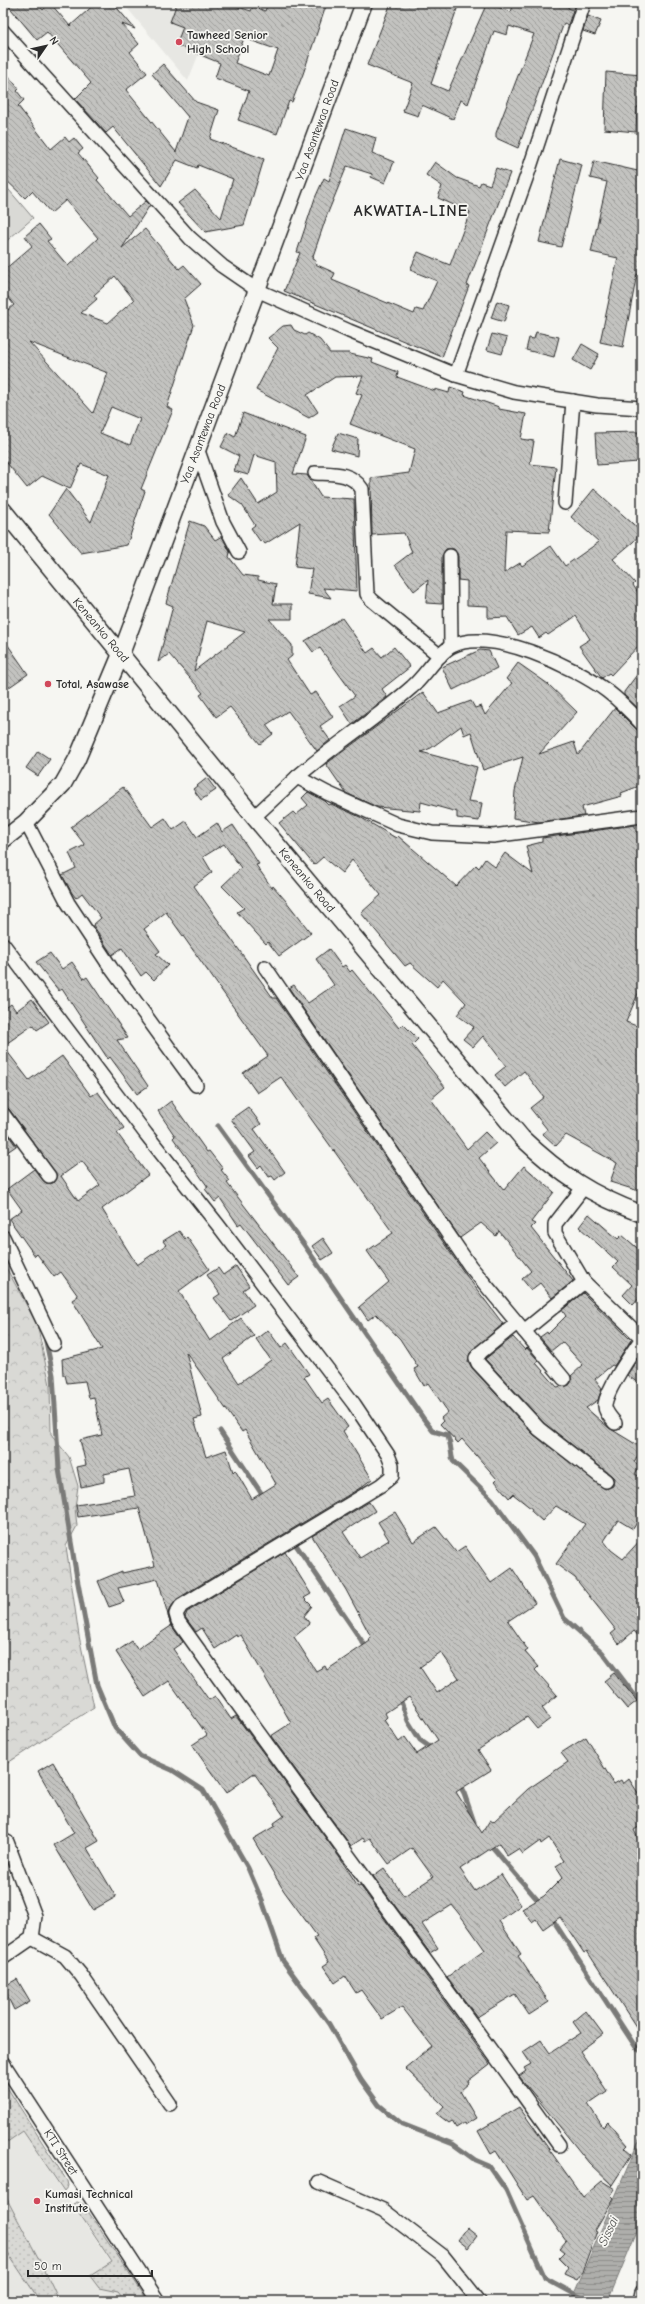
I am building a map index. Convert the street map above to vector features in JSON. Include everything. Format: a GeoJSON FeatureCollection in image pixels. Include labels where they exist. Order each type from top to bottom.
{"type":"FeatureCollection","features":[{"type":"Feature","properties":{"kind":"street","name":"Yaa Asantewaa Road"},"geometry":{"type":"LineString","coordinates":[[3,840],[26,822],[63,784],[78,759],[120,654],[364,3]]}},
{"type":"Feature","properties":{"kind":"street"},"geometry":{"type":"LineString","coordinates":[[456,374],[529,170],[584,3]]}},
{"type":"Feature","properties":{"kind":"street"},"geometry":{"type":"LineString","coordinates":[[3,31],[190,238],[222,266],[257,290],[349,332],[456,374],[514,392],[597,405],[642,408]]}},
{"type":"Feature","properties":{"kind":"street"},"geometry":{"type":"LineString","coordinates":[[565,502],[573,401]]}},
{"type":"Feature","properties":{"kind":"street"},"geometry":{"type":"LineString","coordinates":[[197,448],[223,522],[239,552]]}},
{"type":"Feature","properties":{"kind":"street"},"geometry":{"type":"LineString","coordinates":[[315,473],[346,475],[356,480],[362,489],[367,594],[372,600],[440,656]]}},
{"type":"Feature","properties":{"kind":"street","name":"Keneanko Road"},"geometry":{"type":"LineString","coordinates":[[3,510],[254,817],[522,1138],[553,1166],[583,1188],[642,1214]]}},
{"type":"Feature","properties":{"kind":"street"},"geometry":{"type":"LineString","coordinates":[[450,556],[451,646]]}},
{"type":"Feature","properties":{"kind":"street"},"geometry":{"type":"LineString","coordinates":[[254,817],[329,749],[401,697],[421,679],[440,656],[451,646],[468,641],[482,640],[508,645],[568,666],[622,703],[642,724]]}},
{"type":"Feature","properties":{"kind":"street"},"geometry":{"type":"LineString","coordinates":[[298,777],[327,793],[398,824],[432,833],[493,836],[642,816]]}},
{"type":"Feature","properties":{"kind":"street"},"geometry":{"type":"LineString","coordinates":[[26,822],[68,903],[111,968],[196,1085]]}},
{"type":"Feature","properties":{"kind":"street"},"geometry":{"type":"LineString","coordinates":[[3,944],[146,1134],[287,1315],[354,1404],[388,1455],[392,1465],[392,1476],[382,1485],[181,1606],[176,1614],[178,1621],[301,1793],[415,1945],[559,2145]]}},
{"type":"Feature","properties":{"kind":"street"},"geometry":{"type":"LineString","coordinates":[[265,967],[470,1266],[564,1379]]}},
{"type":"Feature","properties":{"kind":"street"},"geometry":{"type":"LineString","coordinates":[[3,1114],[49,1176]]}},
{"type":"Feature","properties":{"kind":"street"},"geometry":{"type":"LineString","coordinates":[[583,1188],[555,1224],[555,1234],[584,1282],[642,1338],[610,1390],[605,1404],[606,1412],[614,1423]]}},
{"type":"Feature","properties":{"kind":"street"},"geometry":{"type":"LineString","coordinates":[[3,1237],[54,1344]]}},
{"type":"Feature","properties":{"kind":"street"},"geometry":{"type":"LineString","coordinates":[[584,1282],[520,1327],[481,1352],[476,1358],[478,1363],[538,1429],[606,1481]]}},
{"type":"Feature","properties":{"kind":"street"},"geometry":{"type":"LineString","coordinates":[[3,1958],[32,1938],[35,1916],[7,1842]]}},
{"type":"Feature","properties":{"kind":"street"},"geometry":{"type":"LineString","coordinates":[[32,1938],[65,1956],[81,1975],[170,2104]]}},
{"type":"Feature","properties":{"kind":"street","name":"KTI Street"},"geometry":{"type":"LineString","coordinates":[[3,2063],[158,2301]]}},
{"type":"Feature","properties":{"kind":"street"},"geometry":{"type":"LineString","coordinates":[[319,2182],[383,2210],[443,2256],[479,2301]]}},
{"type":"Feature","properties":{"kind":"street"},"geometry":{"type":"LineString","coordinates":[[640,2301],[642,2292]]}},
{"type":"Feature","properties":{"kind":"shaded area","name":"Tawheed Senior High School"},"geometry":{"type":"Polygon","coordinates":[[[123,3],[219,3],[188,81],[123,3]]]}},
{"type":"Feature","properties":{"kind":"shaded area","name":"Kumasi Technical Institute"},"geometry":{"type":"Polygon","coordinates":[[[3,2102],[137,2301],[3,2301],[3,2102]]]}},
{"type":"Feature","properties":{"kind":"green space"},"geometry":{"type":"Polygon","coordinates":[[[3,183],[33,218],[3,244],[3,183]]]}},
{"type":"Feature","properties":{"kind":"green space"},"geometry":{"type":"Polygon","coordinates":[[[3,1262],[37,1324],[50,1385],[51,1434],[69,1457],[78,1486],[75,1508],[77,1526],[66,1546],[79,1636],[94,1707],[3,1766],[3,1262]]]}},
{"type":"Feature","properties":{"kind":"green space"},"geometry":{"type":"Polygon","coordinates":[[[3,2081],[67,2181],[68,2186],[64,2191],[23,2131],[3,2145],[3,2081]]]}},
{"type":"Feature","properties":{"kind":"green space"},"geometry":{"type":"Polygon","coordinates":[[[3,2191],[59,2301],[40,2301],[3,2246],[3,2191]]]}},
{"type":"Feature","properties":{"kind":"green space"},"geometry":{"type":"Polygon","coordinates":[[[77,2202],[83,2204],[148,2301],[125,2301],[118,2292],[99,2288],[90,2276],[112,2262],[73,2204],[77,2202]]]}},
{"type":"Feature","properties":{"kind":"water","name":"Sissai"},"geometry":{"type":"Polygon","coordinates":[[[642,2133],[642,2219],[608,2301],[571,2301],[642,2133]]]}},
{"type":"Feature","properties":{"kind":"building"},"geometry":{"type":"Polygon","coordinates":[[[6,3],[37,3],[43,10],[50,3],[70,26],[96,3],[113,3],[135,29],[122,24],[139,44],[130,52],[147,73],[126,90],[176,152],[188,117],[152,74],[163,64],[196,102],[219,110],[210,139],[264,159],[244,225],[205,232],[178,203],[195,190],[221,218],[233,179],[198,165],[197,168],[177,160],[161,186],[113,127],[106,133],[75,99],[91,83],[47,32],[37,40],[6,3]]]}},
{"type":"Feature","properties":{"kind":"building"},"geometry":{"type":"Polygon","coordinates":[[[177,3],[226,3],[251,11],[253,6],[265,11],[268,3],[327,3],[303,74],[292,102],[289,101],[277,134],[238,120],[249,91],[215,78],[220,63],[176,45],[183,27],[170,22],[177,3]],[[244,38],[235,63],[269,76],[278,50],[244,38]]]}},
{"type":"Feature","properties":{"kind":"building"},"geometry":{"type":"Polygon","coordinates":[[[391,3],[459,3],[431,84],[448,91],[487,3],[511,12],[514,3],[569,3],[568,8],[573,10],[568,25],[564,23],[518,148],[496,138],[496,133],[534,34],[509,26],[507,35],[494,31],[468,104],[461,100],[453,119],[422,105],[418,116],[403,111],[413,83],[367,65],[391,3]]]}},
{"type":"Feature","properties":{"kind":"building"},"geometry":{"type":"Polygon","coordinates":[[[588,16],[601,21],[595,35],[583,31],[588,16]]]}},
{"type":"Feature","properties":{"kind":"building"},"geometry":{"type":"Polygon","coordinates":[[[3,69],[19,89],[17,91],[24,100],[18,106],[51,149],[65,137],[69,142],[74,138],[83,149],[78,153],[99,178],[97,180],[128,216],[146,201],[150,205],[122,248],[145,229],[179,269],[184,265],[201,284],[184,299],[194,325],[167,407],[173,410],[141,489],[145,491],[127,545],[81,553],[49,514],[66,489],[91,522],[109,475],[81,464],[70,489],[42,476],[27,488],[3,458],[3,314],[14,305],[3,291],[3,271],[32,246],[25,236],[39,224],[51,239],[47,241],[68,266],[98,238],[66,200],[51,213],[32,191],[25,198],[3,177],[3,69]],[[115,276],[94,295],[97,299],[81,313],[108,323],[134,300],[115,276]],[[29,342],[93,413],[108,373],[29,342]],[[111,407],[100,433],[130,445],[140,419],[111,407]]]}},
{"type":"Feature","properties":{"kind":"building"},"geometry":{"type":"Polygon","coordinates":[[[606,72],[642,75],[642,107],[637,107],[636,132],[604,129],[606,72]]]}},
{"type":"Feature","properties":{"kind":"building"},"geometry":{"type":"Polygon","coordinates":[[[346,128],[376,138],[372,153],[394,162],[385,183],[371,177],[372,174],[347,166],[327,215],[312,259],[316,261],[315,264],[335,273],[332,280],[414,314],[416,309],[423,311],[437,281],[410,270],[418,252],[450,265],[470,212],[438,198],[442,186],[426,175],[435,162],[457,178],[479,186],[481,182],[490,185],[496,168],[510,173],[467,285],[469,286],[442,357],[284,291],[300,253],[297,252],[315,198],[324,178],[329,181],[346,128]]]}},
{"type":"Feature","properties":{"kind":"building"},"geometry":{"type":"Polygon","coordinates":[[[560,159],[582,165],[561,247],[539,242],[560,159]]]}},
{"type":"Feature","properties":{"kind":"building"},"geometry":{"type":"Polygon","coordinates":[[[594,161],[642,172],[642,276],[637,274],[623,347],[600,342],[618,258],[591,252],[607,182],[590,178],[594,161]]]}},
{"type":"Feature","properties":{"kind":"building"},"geometry":{"type":"Polygon","coordinates":[[[497,301],[509,305],[504,322],[491,318],[497,301]]]}},
{"type":"Feature","properties":{"kind":"building"},"geometry":{"type":"Polygon","coordinates":[[[291,325],[294,330],[305,335],[308,333],[320,340],[330,353],[350,353],[373,359],[372,362],[398,372],[397,377],[435,391],[435,389],[449,393],[450,387],[465,392],[464,395],[499,407],[499,409],[526,414],[521,439],[534,441],[530,464],[556,467],[549,532],[506,530],[504,573],[520,563],[522,566],[551,546],[565,566],[599,542],[571,517],[594,489],[642,532],[613,559],[635,583],[633,585],[642,599],[642,642],[611,675],[609,673],[602,678],[579,646],[590,639],[576,616],[548,635],[546,633],[539,638],[532,627],[518,635],[507,617],[488,618],[488,606],[467,605],[467,581],[458,580],[458,556],[454,549],[446,549],[442,556],[442,604],[426,603],[428,580],[414,591],[395,565],[412,552],[404,533],[372,535],[371,478],[409,473],[415,449],[350,424],[362,395],[356,393],[363,376],[335,377],[307,395],[318,412],[309,418],[256,390],[278,348],[268,338],[283,326],[291,325]]]}},
{"type":"Feature","properties":{"kind":"building"},"geometry":{"type":"Polygon","coordinates":[[[536,332],[559,337],[554,357],[526,350],[529,338],[534,339],[536,332]]]}},
{"type":"Feature","properties":{"kind":"building"},"geometry":{"type":"Polygon","coordinates":[[[492,334],[507,338],[502,354],[487,350],[492,334]]]}},
{"type":"Feature","properties":{"kind":"building"},"geometry":{"type":"Polygon","coordinates":[[[582,344],[599,354],[590,370],[573,360],[582,344]]]}},
{"type":"Feature","properties":{"kind":"building"},"geometry":{"type":"Polygon","coordinates":[[[243,413],[306,437],[293,474],[307,475],[321,497],[354,499],[357,591],[323,588],[331,598],[308,594],[312,569],[295,567],[300,522],[265,544],[262,540],[260,541],[251,528],[255,525],[242,505],[228,495],[241,478],[258,504],[277,492],[276,462],[254,455],[248,475],[234,471],[239,456],[221,447],[228,433],[235,437],[243,413]]]}},
{"type":"Feature","properties":{"kind":"building"},"geometry":{"type":"Polygon","coordinates":[[[338,433],[358,439],[357,456],[331,449],[338,433]]]}},
{"type":"Feature","properties":{"kind":"building"},"geometry":{"type":"Polygon","coordinates":[[[595,433],[642,433],[642,457],[638,457],[639,462],[597,465],[595,433]]]}},
{"type":"Feature","properties":{"kind":"building"},"geometry":{"type":"Polygon","coordinates":[[[190,521],[204,526],[215,540],[222,536],[230,552],[229,557],[243,575],[258,577],[258,580],[276,584],[273,604],[292,604],[292,619],[269,619],[292,645],[292,656],[287,660],[310,695],[316,692],[333,717],[320,726],[330,740],[317,751],[288,711],[266,725],[273,734],[260,744],[230,707],[216,717],[200,695],[203,693],[169,654],[158,662],[173,606],[166,603],[190,521]],[[207,621],[194,671],[245,632],[207,621]]]}},
{"type":"Feature","properties":{"kind":"building"},"geometry":{"type":"Polygon","coordinates":[[[342,618],[367,653],[374,648],[382,657],[394,647],[410,667],[382,689],[387,697],[352,724],[340,706],[355,696],[320,648],[313,652],[305,641],[342,618]]]}},
{"type":"Feature","properties":{"kind":"building"},"geometry":{"type":"Polygon","coordinates":[[[3,638],[28,674],[8,688],[3,681],[3,638]]]}},
{"type":"Feature","properties":{"kind":"building"},"geometry":{"type":"Polygon","coordinates":[[[480,650],[489,651],[497,668],[453,690],[442,667],[480,650]]]}},
{"type":"Feature","properties":{"kind":"building"},"geometry":{"type":"Polygon","coordinates":[[[518,663],[548,684],[577,712],[539,754],[574,742],[578,755],[615,708],[636,729],[642,732],[642,785],[621,793],[622,796],[582,807],[584,816],[539,822],[513,818],[515,791],[523,757],[483,770],[471,732],[464,735],[461,726],[431,748],[421,752],[477,767],[468,801],[482,803],[479,821],[457,818],[457,812],[421,802],[420,811],[377,807],[346,793],[326,764],[423,692],[438,713],[471,701],[475,708],[481,706],[485,715],[512,683],[506,679],[518,663]]]}},
{"type":"Feature","properties":{"kind":"building"},"geometry":{"type":"Polygon","coordinates":[[[642,668],[642,712],[624,695],[624,692],[642,668]]]}},
{"type":"Feature","properties":{"kind":"building"},"geometry":{"type":"Polygon","coordinates":[[[38,751],[50,759],[38,776],[26,768],[38,751]]]}},
{"type":"Feature","properties":{"kind":"building"},"geometry":{"type":"Polygon","coordinates":[[[207,778],[216,790],[201,800],[193,789],[207,778]]]}},
{"type":"Feature","properties":{"kind":"building"},"geometry":{"type":"Polygon","coordinates":[[[123,787],[152,827],[165,818],[173,830],[186,821],[197,837],[217,823],[222,832],[233,825],[259,864],[256,865],[272,888],[273,886],[311,933],[279,956],[268,942],[266,944],[237,912],[244,908],[222,886],[241,868],[224,844],[203,857],[212,872],[194,886],[273,998],[276,998],[463,1271],[503,1324],[470,1353],[468,1361],[472,1368],[534,1435],[605,1489],[613,1486],[614,1478],[544,1423],[485,1359],[513,1337],[525,1350],[527,1348],[539,1361],[536,1363],[557,1387],[569,1385],[572,1381],[571,1376],[583,1365],[562,1342],[551,1351],[540,1337],[547,1332],[548,1334],[566,1316],[562,1310],[583,1293],[631,1340],[614,1366],[612,1365],[595,1379],[602,1388],[598,1400],[586,1408],[609,1428],[642,1448],[634,1462],[640,1465],[635,1474],[642,1478],[642,1514],[633,1529],[618,1520],[604,1541],[611,1550],[623,1559],[642,1538],[642,1640],[634,1631],[619,1644],[611,1634],[616,1630],[575,1578],[556,1564],[585,1524],[556,1506],[542,1521],[531,1511],[532,1509],[513,1494],[509,1498],[495,1481],[497,1479],[462,1439],[458,1443],[440,1424],[443,1421],[441,1418],[448,1412],[428,1383],[424,1386],[414,1369],[418,1367],[400,1339],[376,1314],[368,1320],[359,1307],[389,1282],[367,1251],[393,1233],[281,1077],[257,1093],[243,1073],[268,1056],[166,912],[144,929],[160,951],[156,954],[168,965],[154,980],[146,972],[141,976],[122,948],[112,955],[93,925],[101,918],[82,893],[76,898],[72,893],[62,875],[76,868],[69,853],[85,845],[71,827],[123,787]]]}},
{"type":"Feature","properties":{"kind":"building"},"geometry":{"type":"Polygon","coordinates":[[[308,792],[325,801],[329,805],[331,804],[360,817],[396,838],[398,836],[456,886],[476,865],[479,868],[485,859],[495,867],[505,853],[533,874],[526,846],[542,842],[542,838],[635,825],[636,832],[642,831],[642,984],[626,1022],[642,1028],[642,1192],[610,1182],[617,1163],[566,1135],[556,1146],[543,1134],[547,1129],[530,1108],[544,1097],[524,1071],[505,1087],[495,1075],[506,1066],[483,1036],[473,1047],[463,1039],[474,1027],[457,1015],[466,1003],[443,979],[437,987],[410,963],[405,966],[361,913],[381,895],[352,860],[342,873],[323,857],[314,865],[279,823],[293,812],[296,815],[308,805],[302,798],[308,792]]]}},
{"type":"Feature","properties":{"kind":"building"},"geometry":{"type":"Polygon","coordinates":[[[329,949],[342,967],[345,965],[350,972],[352,970],[399,1028],[403,1024],[418,1039],[412,1045],[445,1087],[431,1099],[467,1149],[485,1132],[496,1143],[479,1158],[504,1190],[524,1166],[554,1192],[531,1222],[535,1224],[531,1228],[573,1281],[552,1298],[540,1283],[531,1290],[522,1279],[531,1271],[499,1231],[496,1236],[481,1223],[460,1238],[289,988],[294,985],[308,1003],[334,985],[316,959],[329,949]]]}},
{"type":"Feature","properties":{"kind":"building"},"geometry":{"type":"Polygon","coordinates":[[[50,953],[62,969],[72,962],[84,979],[87,977],[128,1038],[117,1040],[148,1086],[137,1094],[110,1057],[108,1059],[62,989],[59,991],[36,962],[50,953]]]}},
{"type":"Feature","properties":{"kind":"building"},"geometry":{"type":"Polygon","coordinates":[[[32,999],[49,1022],[37,1030],[33,1025],[3,1046],[3,1010],[11,1004],[16,1011],[32,999]]]}},
{"type":"Feature","properties":{"kind":"building"},"geometry":{"type":"Polygon","coordinates":[[[3,1046],[29,1080],[62,1056],[91,1096],[98,1092],[124,1128],[117,1133],[148,1175],[102,1209],[137,1265],[166,1245],[163,1241],[179,1231],[185,1239],[187,1237],[209,1269],[179,1291],[210,1341],[241,1318],[254,1336],[223,1359],[239,1383],[271,1360],[256,1339],[268,1330],[281,1348],[287,1343],[309,1374],[304,1377],[322,1403],[328,1399],[348,1427],[343,1431],[372,1479],[360,1488],[177,1599],[169,1610],[168,1615],[158,1579],[118,1588],[124,1602],[109,1607],[98,1581],[122,1571],[122,1573],[155,1566],[139,1508],[78,1517],[76,1505],[135,1496],[129,1469],[104,1474],[104,1482],[81,1487],[77,1467],[86,1465],[80,1440],[102,1435],[94,1397],[89,1398],[85,1381],[67,1383],[65,1375],[63,1375],[62,1359],[102,1349],[72,1300],[78,1296],[61,1272],[54,1277],[37,1254],[35,1256],[9,1219],[22,1210],[7,1189],[34,1169],[46,1183],[53,1183],[57,1175],[9,1109],[3,1106],[3,1046]],[[82,1161],[61,1176],[78,1201],[100,1185],[82,1161]],[[186,1352],[202,1417],[194,1419],[206,1457],[226,1450],[233,1472],[235,1470],[252,1499],[276,1484],[245,1430],[242,1432],[186,1352]]]}},
{"type":"Feature","properties":{"kind":"building"},"geometry":{"type":"Polygon","coordinates":[[[171,1101],[207,1152],[209,1151],[223,1169],[221,1170],[230,1181],[227,1183],[299,1277],[288,1285],[241,1223],[238,1225],[220,1198],[215,1202],[205,1189],[208,1187],[173,1138],[175,1136],[158,1111],[171,1101]]]}},
{"type":"Feature","properties":{"kind":"building"},"geometry":{"type":"Polygon","coordinates":[[[248,1107],[261,1124],[254,1129],[285,1172],[275,1180],[272,1176],[269,1177],[261,1165],[258,1168],[249,1156],[255,1152],[231,1119],[248,1107]]]}},
{"type":"Feature","properties":{"kind":"building"},"geometry":{"type":"Polygon","coordinates":[[[3,1127],[16,1146],[3,1155],[3,1127]]]}},
{"type":"Feature","properties":{"kind":"building"},"geometry":{"type":"Polygon","coordinates":[[[589,1214],[618,1239],[622,1235],[642,1252],[642,1295],[633,1305],[623,1295],[632,1285],[613,1267],[618,1262],[579,1227],[589,1214]]]}},
{"type":"Feature","properties":{"kind":"building"},"geometry":{"type":"Polygon","coordinates":[[[323,1238],[333,1253],[322,1260],[312,1246],[323,1238]]]}},
{"type":"Feature","properties":{"kind":"building"},"geometry":{"type":"Polygon","coordinates":[[[236,1266],[249,1286],[243,1290],[254,1305],[231,1321],[214,1298],[220,1294],[207,1275],[218,1268],[223,1275],[236,1266]]]}},
{"type":"Feature","properties":{"kind":"building"},"geometry":{"type":"Polygon","coordinates":[[[642,1352],[642,1386],[627,1375],[642,1352]]]}},
{"type":"Feature","properties":{"kind":"building"},"geometry":{"type":"Polygon","coordinates":[[[369,1502],[375,1511],[343,1532],[360,1558],[389,1540],[378,1522],[395,1512],[413,1542],[436,1527],[456,1552],[465,1546],[491,1583],[512,1568],[535,1603],[508,1621],[528,1650],[525,1652],[538,1667],[535,1670],[557,1695],[542,1708],[550,1719],[537,1729],[527,1717],[478,1750],[491,1770],[456,1792],[482,1833],[490,1820],[493,1822],[528,1789],[568,1762],[561,1753],[586,1737],[614,1784],[621,1780],[623,1784],[629,1779],[642,1799],[642,1825],[634,1830],[642,1847],[642,2036],[587,1951],[584,1953],[560,1917],[543,1929],[536,1919],[532,1922],[522,1909],[544,1896],[563,1877],[556,1866],[564,1861],[549,1838],[541,1844],[540,1841],[522,1854],[518,1849],[507,1856],[499,1843],[460,1869],[475,1891],[501,1874],[521,1905],[499,1921],[521,1954],[518,1956],[549,2002],[529,2015],[515,1994],[477,2017],[447,1977],[485,1950],[463,1919],[452,1905],[422,1924],[438,1948],[430,1953],[373,1876],[384,1868],[404,1896],[433,1877],[412,1848],[389,1864],[370,1838],[365,1841],[363,1838],[351,1846],[271,1736],[291,1723],[241,1635],[237,1637],[236,1635],[215,1649],[202,1628],[196,1632],[185,1617],[187,1612],[285,1552],[311,1594],[304,1598],[312,1606],[304,1616],[310,1624],[294,1637],[316,1671],[325,1666],[327,1670],[370,1641],[368,1639],[371,1637],[346,1590],[312,1536],[369,1502]],[[441,1652],[420,1667],[437,1693],[459,1678],[441,1652]],[[409,1697],[385,1713],[387,1717],[384,1720],[399,1742],[405,1737],[417,1754],[438,1740],[409,1697]]]}},
{"type":"Feature","properties":{"kind":"building"},"geometry":{"type":"Polygon","coordinates":[[[169,1620],[183,1642],[173,1649],[209,1700],[215,1696],[231,1719],[236,1716],[338,1855],[358,1886],[360,1885],[490,2064],[468,2081],[469,2083],[460,2091],[476,2118],[465,2125],[464,2123],[456,2128],[452,2121],[449,2123],[437,2114],[444,2106],[405,2068],[432,2046],[402,2007],[382,2019],[361,1990],[356,1993],[345,1976],[335,1983],[323,1966],[329,1962],[313,1938],[317,1936],[284,1891],[253,1839],[275,1826],[274,1823],[284,1816],[254,1773],[226,1793],[192,1745],[207,1735],[169,1681],[145,1697],[116,1652],[132,1641],[137,1649],[171,1626],[169,1620]]]}},
{"type":"Feature","properties":{"kind":"building"},"geometry":{"type":"Polygon","coordinates":[[[614,1673],[637,1701],[627,1709],[604,1681],[614,1673]]]}},
{"type":"Feature","properties":{"kind":"building"},"geometry":{"type":"Polygon","coordinates":[[[53,1762],[99,1841],[87,1848],[116,1897],[93,1910],[54,1845],[74,1833],[38,1771],[53,1762]]]}},
{"type":"Feature","properties":{"kind":"building"},"geometry":{"type":"Polygon","coordinates":[[[17,1979],[30,2001],[14,2010],[3,1987],[17,1979]]]}},
{"type":"Feature","properties":{"kind":"building"},"geometry":{"type":"Polygon","coordinates":[[[586,2011],[603,2034],[580,2051],[607,2091],[588,2104],[603,2127],[608,2122],[628,2145],[625,2148],[632,2154],[612,2185],[589,2163],[519,2076],[526,2071],[524,2068],[531,2064],[523,2052],[541,2040],[550,2053],[581,2033],[573,2022],[586,2011]]]}},
{"type":"Feature","properties":{"kind":"building"},"geometry":{"type":"Polygon","coordinates":[[[519,2107],[583,2197],[602,2181],[615,2189],[611,2195],[614,2198],[595,2230],[597,2231],[582,2272],[577,2280],[564,2274],[568,2267],[559,2258],[565,2252],[560,2248],[566,2241],[534,2196],[527,2200],[496,2151],[491,2154],[478,2131],[519,2107]]]}},
{"type":"Feature","properties":{"kind":"building"},"geometry":{"type":"Polygon","coordinates":[[[467,2228],[477,2236],[468,2248],[458,2240],[467,2228]]]}},
{"type":"Feature","properties":{"kind":"waterway"},"geometry":{"type":"LineString","coordinates":[[218,1126],[305,1246],[423,1418],[433,1431],[447,1435],[450,1442],[453,1461],[492,1499],[534,1556],[564,1618],[602,1652],[642,1705]]}},
{"type":"Feature","properties":{"kind":"waterway"},"geometry":{"type":"LineString","coordinates":[[45,1337],[53,1375],[59,1469],[77,1578],[97,1685],[115,1728],[140,1756],[172,1770],[203,1790],[248,1868],[263,1903],[283,1961],[329,2024],[361,2080],[379,2105],[402,2124],[453,2144],[475,2160],[489,2166],[506,2190],[545,2278],[580,2297]]}},
{"type":"Feature","properties":{"kind":"waterway"},"geometry":{"type":"LineString","coordinates":[[220,1431],[265,1499]]}},
{"type":"Feature","properties":{"kind":"waterway"},"geometry":{"type":"LineString","coordinates":[[296,1545],[368,1650]]}},
{"type":"Feature","properties":{"kind":"waterway"},"geometry":{"type":"LineString","coordinates":[[399,1696],[408,1721],[420,1740],[434,1750]]}},
{"type":"Feature","properties":{"kind":"waterway"},"geometry":{"type":"LineString","coordinates":[[459,1784],[464,1793],[474,1822]]}},
{"type":"Feature","properties":{"kind":"waterway"},"geometry":{"type":"LineString","coordinates":[[488,1842],[541,1904]]}},
{"type":"Feature","properties":{"kind":"waterway"},"geometry":{"type":"LineString","coordinates":[[551,1917],[635,2046],[642,2052]]}},
{"type":"Feature","properties":{"kind":"place","name":"Tawheed Senior High School"},"geometry":{"type":"Point","coordinates":[179,42]}},
{"type":"Feature","properties":{"kind":"place","name":"Total, Asawase"},"geometry":{"type":"Point","coordinates":[48,684]}},
{"type":"Feature","properties":{"kind":"place","name":"Kumasi Technical Institute"},"geometry":{"type":"Point","coordinates":[37,2201]}},
{"type":"Feature","properties":{"kind":"district","name":"AKWATIA-LINE"},"geometry":{"type":"Point","coordinates":[411,211]}}]}
